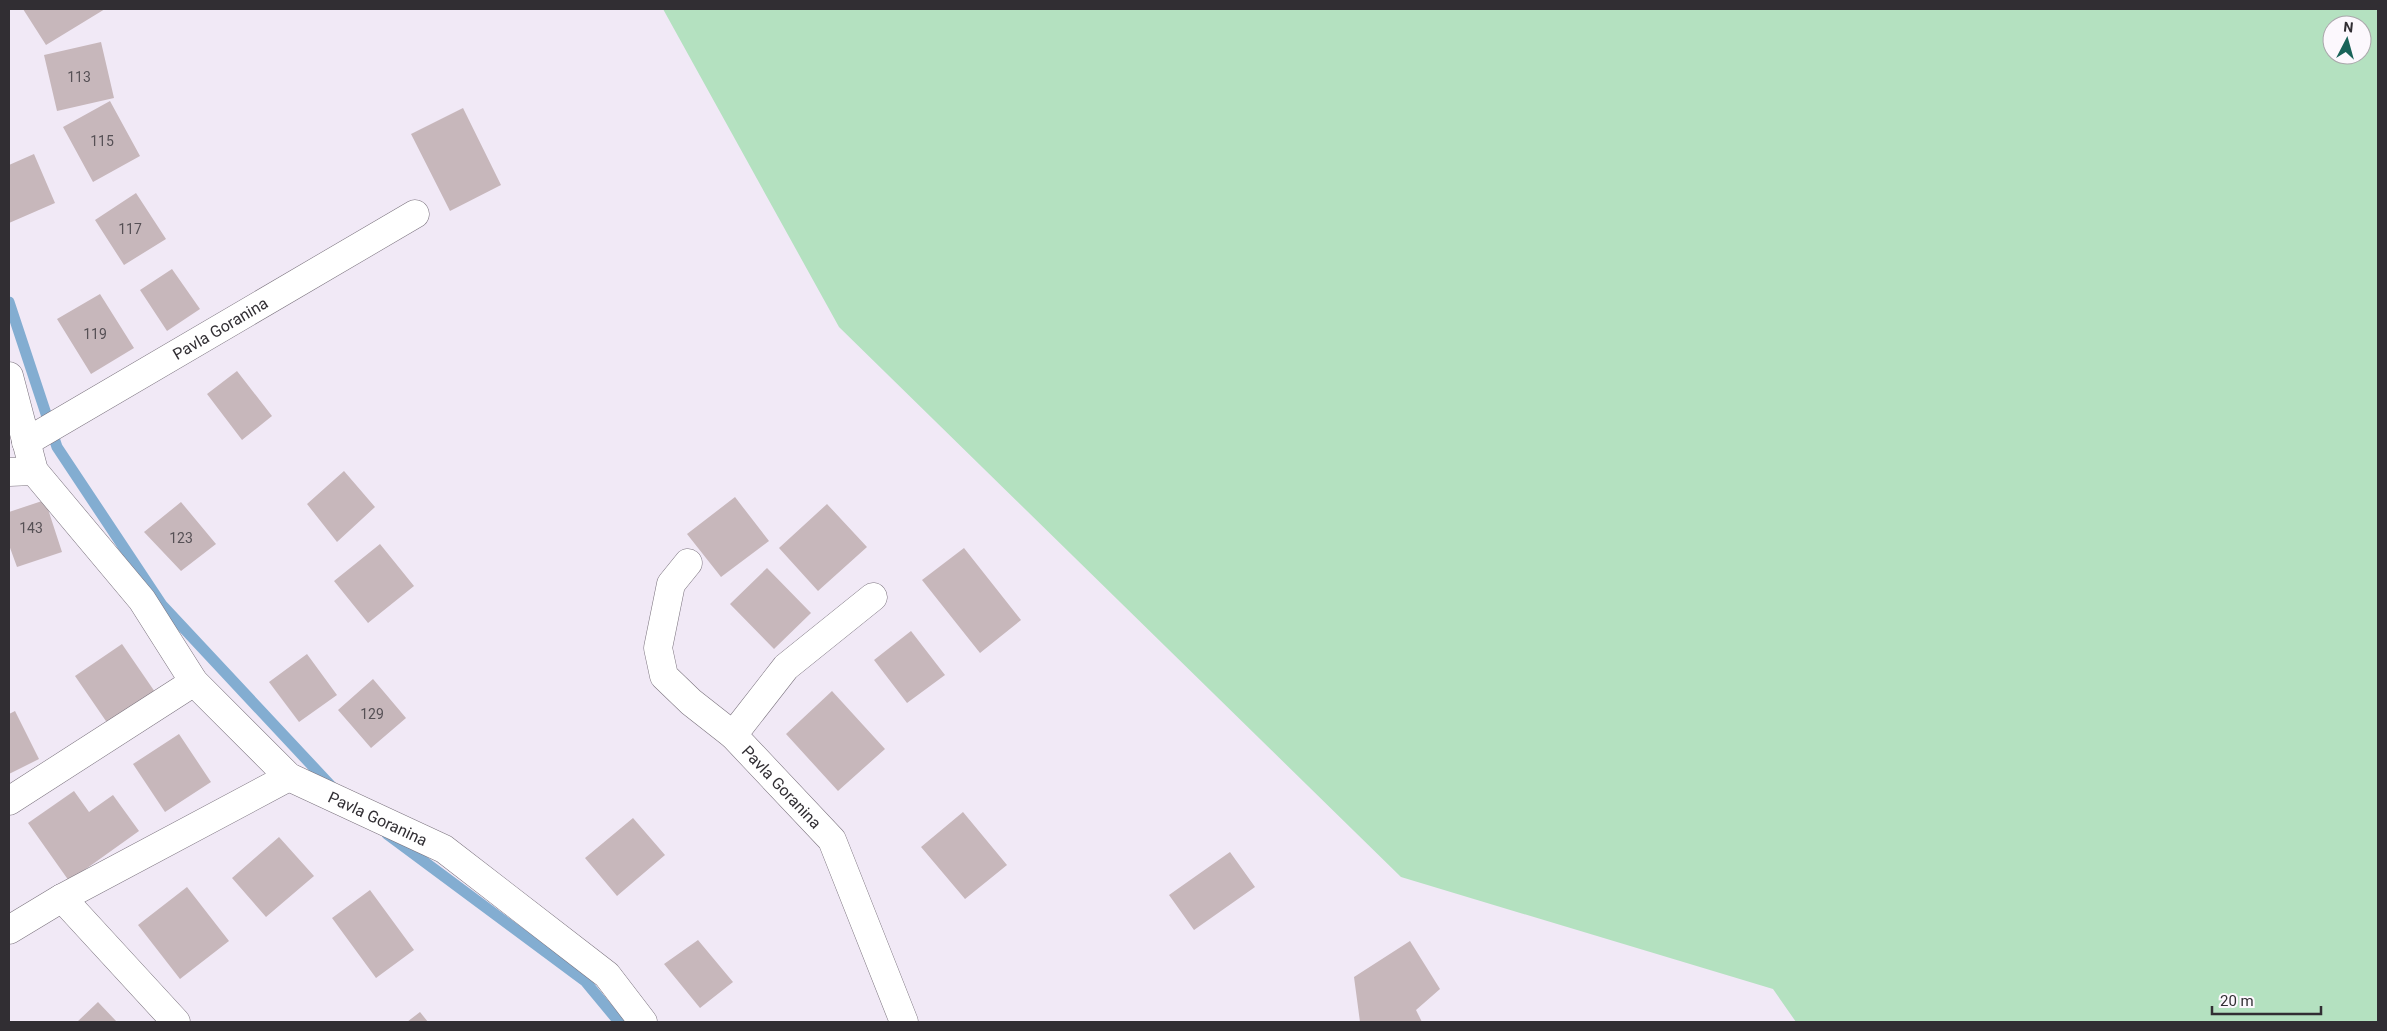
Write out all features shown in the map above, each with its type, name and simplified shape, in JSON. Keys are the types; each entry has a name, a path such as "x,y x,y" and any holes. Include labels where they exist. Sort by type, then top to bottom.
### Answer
{"street":[{"name":"Pavla Goranina","path":"26,442 415,214"},
{"name":"Pavla Goranina","path":"9,376 26,442 21,472 142,600 194,682 289,777 444,849 607,975 643,1022"},
{"path":"688,563 671,584 669,593 658,648 664,676 691,702 733,735"},
{"name":"Pavla Goranina","path":"873,597 786,666 733,735 832,840 904,1022"},
{"path":"9,801 194,682"},
{"path":"9,930 62,898 289,777"},
{"path":"62,898 176,1022"}],"green space":[{"path":"663,9 2378,9 2378,1022 1796,1022 1773,989 1401,877 839,327"}],"building":[{"path":"23,9 105,9 46,45"},
{"path":"101,42 114,98 57,111 44,55"},
{"path":"110,101 140,156 93,182 63,127"},
{"path":"463,108 501,185 450,211 411,134"},
{"path":"34,154 55,203 9,223 9,165"},
{"path":"136,193 166,239 124,265 95,220"},
{"path":"172,269 200,309 167,331 140,290"},
{"path":"100,294 134,348 91,374 57,319"},
{"path":"237,371 272,416 242,440 207,394"},
{"path":"344,471 375,507 337,542 307,504"},
{"path":"735,497 769,541 721,577 687,534"},
{"path":"45,500 62,552 17,567 9,545 9,512"},
{"path":"181,502 216,544 181,571 144,532"},
{"path":"827,504 867,547 818,591 779,548"},
{"path":"380,544 414,586 368,623 334,581"},
{"path":"964,548 1021,620 980,653 922,580"},
{"path":"767,568 811,613 774,649 730,604"},
{"path":"911,631 945,675 907,703 874,660"},
{"path":"122,644 155,692 108,724 75,676"},
{"path":"307,654 337,695 299,722 269,682"},
{"path":"373,679 406,718 371,748 338,710"},
{"path":"832,691 885,749 838,791 786,734"},
{"path":"15,711 39,759 9,774 9,714"},
{"path":"179,734 211,782 165,812 133,764"},
{"path":"74,791 89,812 113,795 139,831 69,881 28,823"},
{"path":"963,812 1007,865 965,899 921,847"},
{"path":"633,818 665,855 617,896 585,858"},
{"path":"279,837 314,876 266,917 232,878"},
{"path":"1230,852 1255,887 1194,930 1169,895"},
{"path":"187,887 229,941 180,979 138,925"},
{"path":"370,890 414,950 376,978 332,918"},
{"path":"698,940 733,982 700,1008 664,964"},
{"path":"1410,941 1440,989 1416,1010 1422,1022 1360,1022 1354,977"},
{"path":"98,1002 117,1022 77,1022"},
{"path":"420,1012 428,1022 407,1022"}],"waterway":[{"path":"9,302 57,447 162,605 333,788"},
{"path":"387,834 585,981 619,1022"}]}
